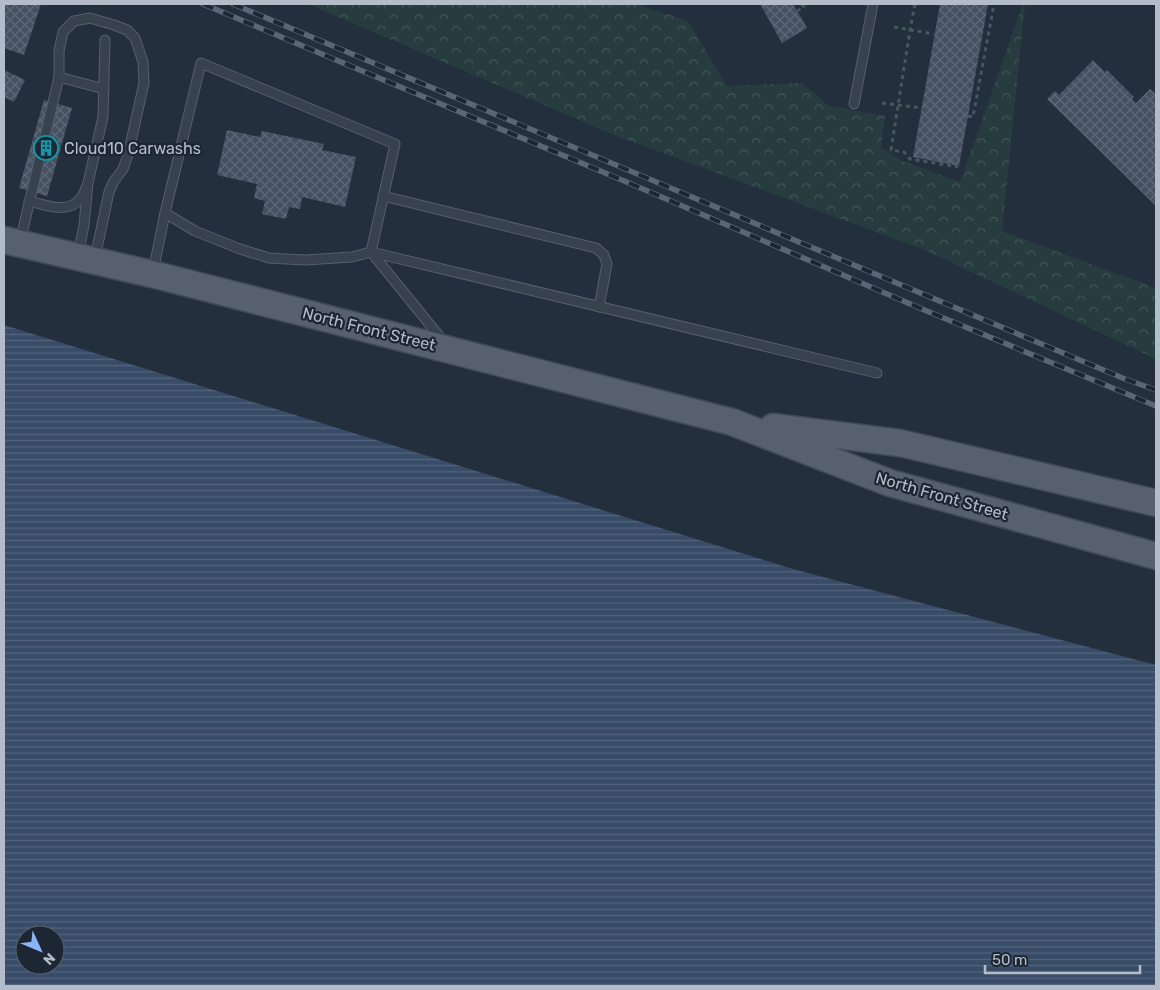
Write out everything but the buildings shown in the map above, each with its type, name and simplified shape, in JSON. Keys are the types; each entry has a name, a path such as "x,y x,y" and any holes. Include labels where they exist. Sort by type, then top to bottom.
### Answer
{"main road":[{"name":"North Front Street","path":"12,242 152,274 732,422 890,483 1156,556"},
{"name":"North Front Street","path":"732,422 900,443 1156,503"}],"lane":[{"path":"854,104 873,4"},
{"path":"12,242 29,201 59,78 59,51 63,32 74,21 90,18 114,24 127,30 135,38 142,62 144,83 128,155 123,169 108,192 86,259"},
{"path":"86,259 84,226 88,183 103,118 106,40"},
{"path":"152,274 201,63 395,144 371,252"},
{"path":"59,78 104,89"},
{"path":"29,201 62,208 74,205 82,197 88,183"},
{"path":"384,196 596,248 604,255 607,264 599,306"},
{"path":"165,213 195,231 269,258 305,260 352,257 371,252 877,373"},
{"path":"371,252 450,350"}],"path":[{"path":"797,11 804,7 802,4"},
{"path":"915,4 891,150 904,152 910,159 958,167"},
{"path":"968,116 973,117 994,4"},
{"path":"894,27 934,34"},
{"path":"882,103 921,108"}],"green space":[{"path":"308,4 636,4 688,21 727,86 802,83 829,106 885,116 881,148 900,160 960,182 1023,4 1025,4 1002,231 1156,288 1156,359 927,251 614,135"}],"water":[{"path":"4,325 793,569 1156,665 1156,986 4,986"}],"railway":[{"path":"203,4 629,183 922,309 1156,406"},
{"path":"233,4 1125,379 1156,390"}],"place":[{"name":"Cloud10 Carwashs","path":"46,148"}]}
